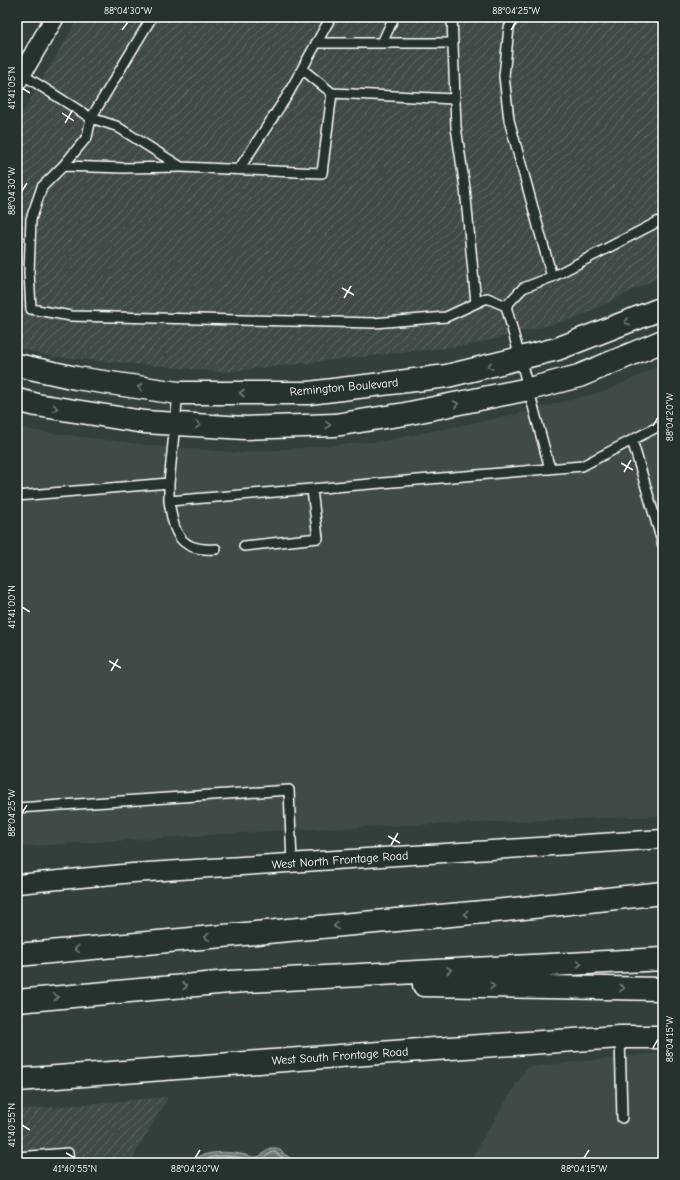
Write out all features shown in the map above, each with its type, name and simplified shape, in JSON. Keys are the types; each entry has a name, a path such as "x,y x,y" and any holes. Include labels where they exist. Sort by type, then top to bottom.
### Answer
{"main road":[{"name":"Remington Boulevard","path":"17,365 76,378 178,393 309,393 447,376 557,349 663,308"},
{"path":"17,400 37,405 144,422 245,428 335,425 405,414 529,389 580,376 663,341"},
{"path":"17,955 505,910 663,893"},
{"path":"505,910 663,906"},
{"path":"17,1001 229,982 663,959"},
{"path":"229,982 663,989"},
{"name":"West South Frontage Road","path":"17,1080 357,1054 620,1037 663,1036"}],"street":[{"path":"18,76 55,17"},
{"name":"West North Frontage Road","path":"17,884 133,873 663,839"}],"lane":[{"path":"152,17 91,118 87,138 63,166 42,187 30,219 29,272 31,309 71,316 374,323 446,318 487,298 506,306"},
{"path":"239,169 287,96 331,17"},
{"path":"382,42 394,17"},
{"path":"452,17 456,126 465,188 476,303"},
{"path":"514,17 509,28 504,76 509,120 552,277"},
{"path":"316,42 453,43"},
{"path":"302,69 332,93 454,99"},
{"path":"18,76 91,118 116,126 181,167"},
{"path":"63,166 123,168 181,167 322,173 332,93"},
{"path":"506,306 523,288 552,277 663,219"},
{"path":"506,306 550,469"},
{"path":"178,393 169,483 169,501 174,527 179,537 196,549 216,549"},
{"path":"169,501 582,466 663,424"},
{"path":"632,440 663,545"},
{"path":"17,496 169,483"},
{"path":"244,546 318,538 312,490"},
{"path":"17,808 289,790 292,863"},
{"path":"620,1037 622,1118"},
{"path":"17,1156 68,1153 69,1163"}],"shaded area":[{"path":"79,17 663,17 663,275 577,318 471,345 224,372 47,356 17,347 17,122"},
{"path":"663,364 663,816 305,829 17,847 17,426 34,431 156,446 240,453 383,441 513,415 608,390"},
{"path":"663,1053 663,1163 468,1163 527,1067"},
{"path":"168,1097 130,1163 17,1163 17,1110"}],"water":[{"path":"270,1148 278,1148 298,1163 189,1163 200,1156 221,1152 257,1157 262,1155"}]}
